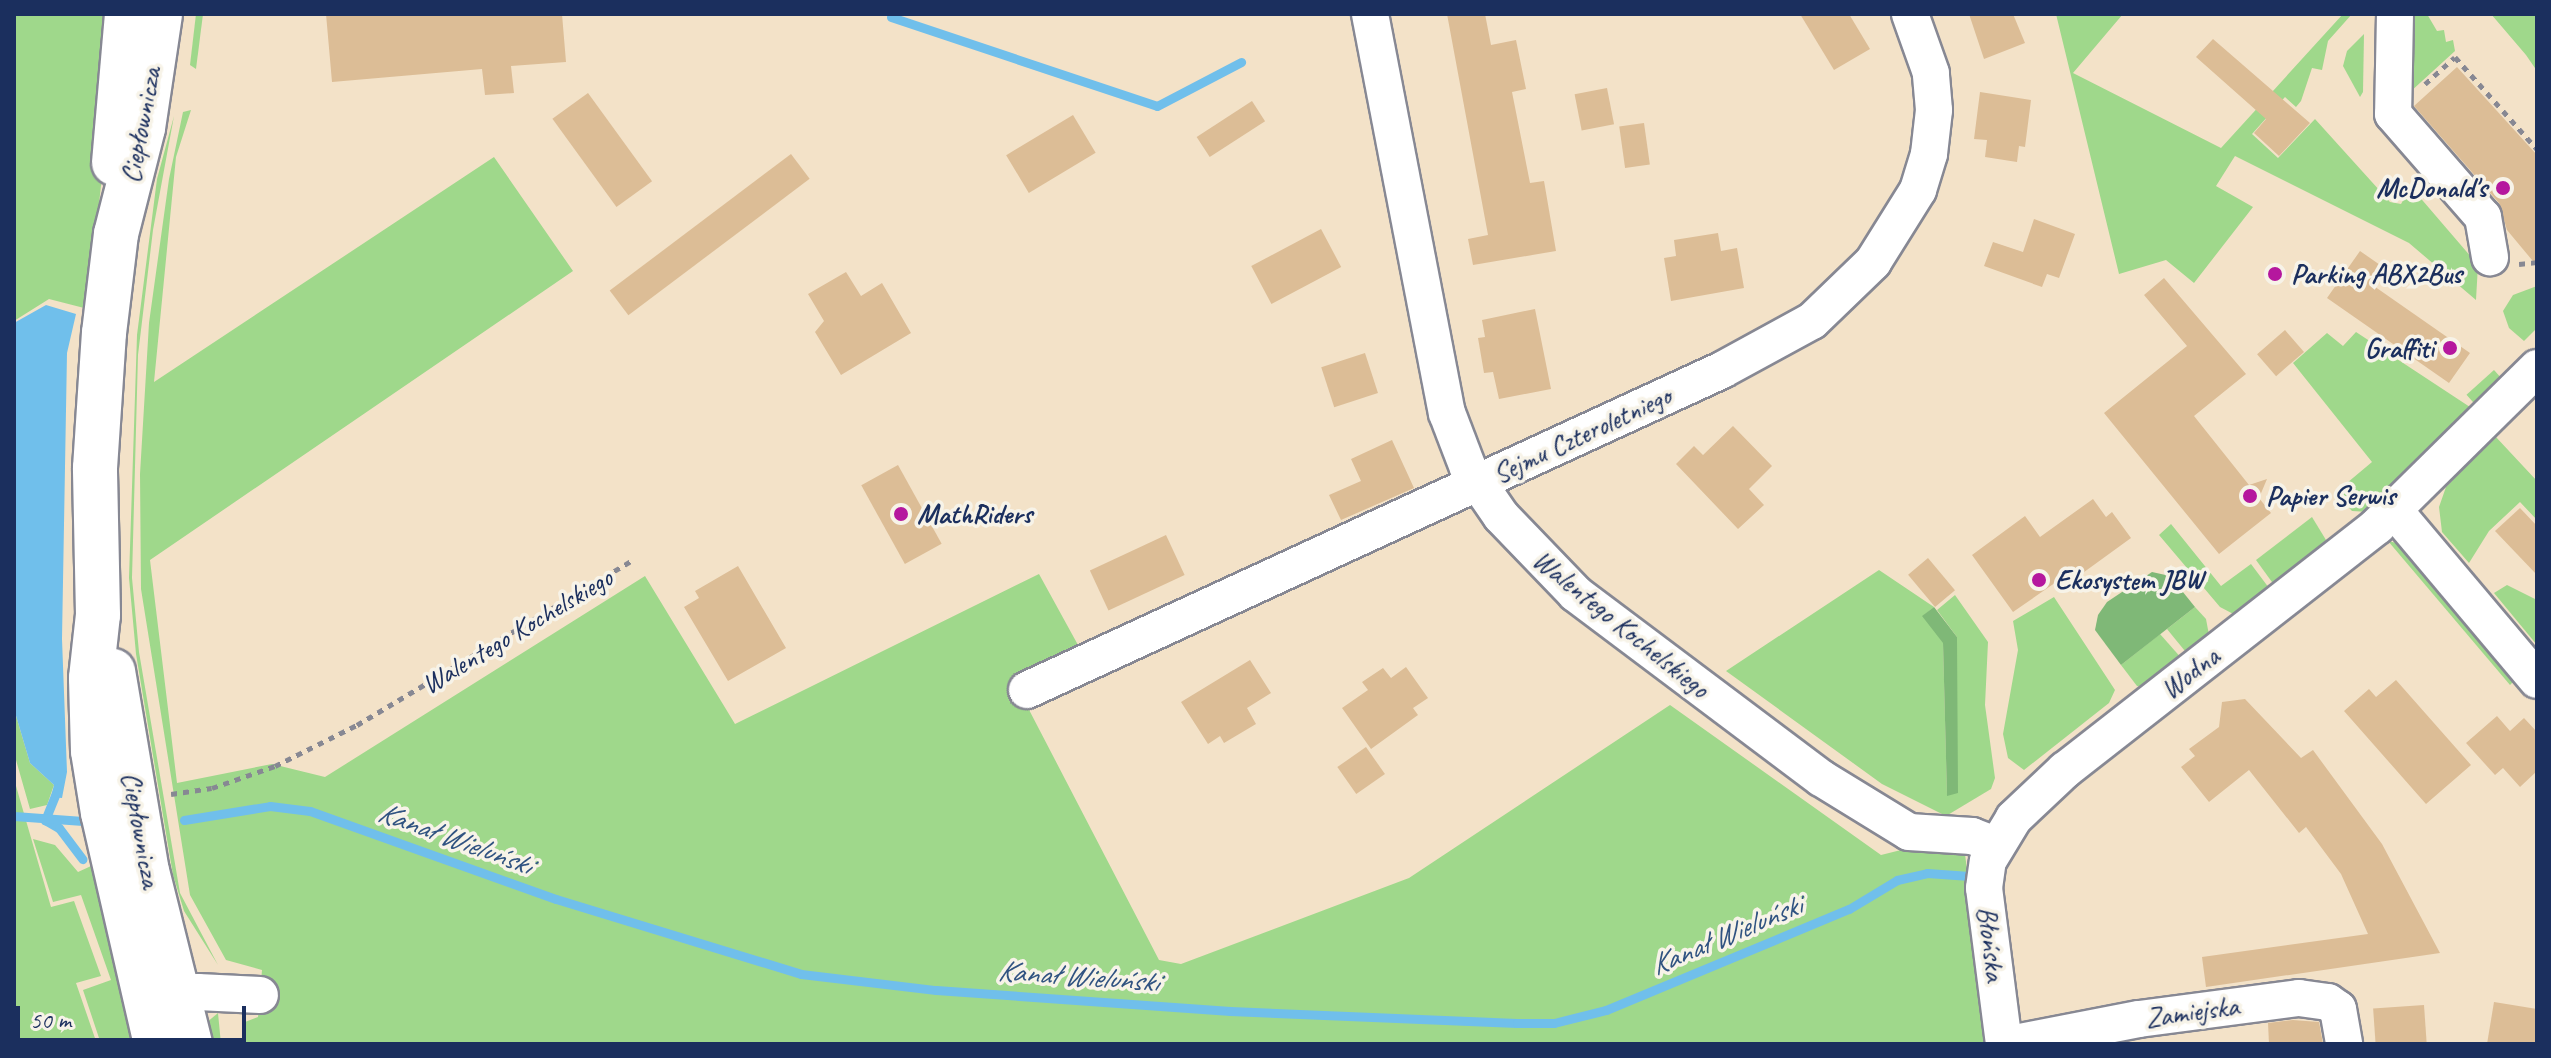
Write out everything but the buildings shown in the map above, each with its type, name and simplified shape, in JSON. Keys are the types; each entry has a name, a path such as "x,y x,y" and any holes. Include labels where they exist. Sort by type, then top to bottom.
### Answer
{"main road":[{"name":"Ciepłownicza","path":"127,14 115,128 116,234 97,433 98,615 115,677 147,871 160,1015 190,1044"},
{"name":"Ciepłownicza","path":"116,234 143,128 160,14"}],"street":[{"name":"Walentego Kochelskiego","path":"1370,14 1447,413 1478,483 1523,542 1576,594 1821,778 1909,832 1972,836 1995,845"},
{"name":"Sejmu Czteroletniego","path":"1027,690 1771,347 1845,294 1899,225 1929,154 1931,73 1910,14"},
{"path":"2375,14 2371,77 2393,114 2483,217 2490,257"},
{"path":"2393,114 2395,14"},
{"name":"Wodna","path":"1995,845 2027,804 2065,770 2394,510 2537,368"},
{"path":"2394,510 2537,680"},
{"name":"Błońska","path":"1995,845 1984,888 2007,1044"},
{"path":"160,1015 217,991 260,995"},
{"name":"Zamiejska","path":"2007,1044 2139,1019 2299,998 2316,998 2338,1009 2344,1044"}],"path":[{"path":"2393,114 2455,57 2537,149"},
{"name":"Walentego Kochelskiego","path":"166,795 212,788 275,766 400,702 634,559"}],"green space":[{"path":"14,14 119,14 88,309 49,299 14,321"},
{"path":"196,14 203,14 196,69 190,65"},
{"path":"2056,14 2123,14 2073,73 2221,148 2343,14 2352,14 2328,41 2322,70 2312,68 2296,107 2285,97 2252,134 2278,158 2315,119 2390,202 2401,204 2411,187 2478,265 2476,300 2409,243 2235,156 2216,186 2253,207 2194,283 2166,260 2119,274"},
{"path":"2402,14 2427,14 2437,31 2444,30 2446,42 2453,40 2455,51 2398,103"},
{"path":"2491,14 2537,14 2537,71 2526,55"},
{"path":"2364,34 2363,92 2360,97 2343,66 2347,51"},
{"path":"191,110 176,157 154,382 494,157 573,271 150,560 177,783 272,764 325,777 645,576 735,724 1039,574 1078,645 1012,677 1159,960 1181,964 1409,878 1670,705 1881,855 1909,848 1965,854 1989,1044 243,1044 245,1022 258,1017 262,970 226,960 190,895 141,589 140,474 149,323 169,179 183,112"},
{"path":"174,116 153,230 138,355 132,578 139,652 180,893 218,965 184,911 173,875 136,654 129,578 137,335 157,179"},
{"path":"2537,286 2537,328 2524,341 2509,328 2503,311 2513,295"},
{"path":"2356,332 2473,409 2369,512 2352,511 2335,493 2372,462 2293,363 2327,333 2343,346"},
{"path":"2494,370 2504,381 2477,406 2467,395"},
{"path":"2495,436 2537,481 2537,520 2520,502 2489,531 2469,563 2442,532 2439,507 2446,487"},
{"path":"2312,517 2326,540 2277,589 2256,560"},
{"path":"2171,524 2221,586 2251,564 2272,592 2239,617 2220,607 2159,535"},
{"path":"2388,541 2401,544 2514,681 2510,685"},
{"path":"1879,570 1934,607 1923,616 1943,642 1947,795 1957,637 1937,610 1955,595 1988,642 1985,705 1995,778 1991,789 1946,816 1882,784 1726,671"},
{"path":"2152,572 2170,576 2195,607 2121,665 2095,630 2098,615 2107,602"},
{"path":"2507,585 2537,600 2537,645 2494,593"},
{"path":"2054,597 2115,690 2109,703 2024,770 2008,758 2003,734 2018,650 2013,621"},
{"path":"1934,607 1957,637 1958,793 1947,796 1943,643 1922,616"},
{"path":"2195,607 2206,619 2210,640 2189,656 2167,629"},
{"path":"2160,634 2183,660 2146,688 2137,686 2121,665"},
{"path":"14,709 30,763 54,785 47,805 30,809 14,753"},
{"path":"14,779 51,907 74,901 101,976 76,983 97,1044 14,1044"},
{"path":"33,839 55,845 78,872 102,861 147,1044 101,1044 83,990 111,980 81,895 53,902"},
{"path":"218,1013 221,1044 201,1044 206,1023"}],"water":[{"path":"46,305 76,314 67,353 62,639 67,772 62,798 51,797 54,785 30,763 14,709 14,323"}],"waterway":[{"path":"891,17 1157,106 1241,62"},
{"path":"58,788 45,820 59,828 82,859"},
{"name":"Kanał Wieluński","path":"184,820 270,806 310,811 556,899 801,974 936,990 1230,1011 1517,1023 1554,1023 1606,1010 1849,909 1897,880 1927,873 1966,876"},
{"name":"Kanał Wieluński","path":"14,816 83,821"}],"place":[{"name":"McDonald's","path":"2503,188"},
{"name":"Parking ABX2Bus","path":"2275,274"},
{"name":"Graffiti","path":"2450,348"},
{"name":"Papier Serwis","path":"2250,496"},
{"name":"MathRiders","path":"901,514"},
{"name":"Ekosystem JBW","path":"2039,580"}]}
